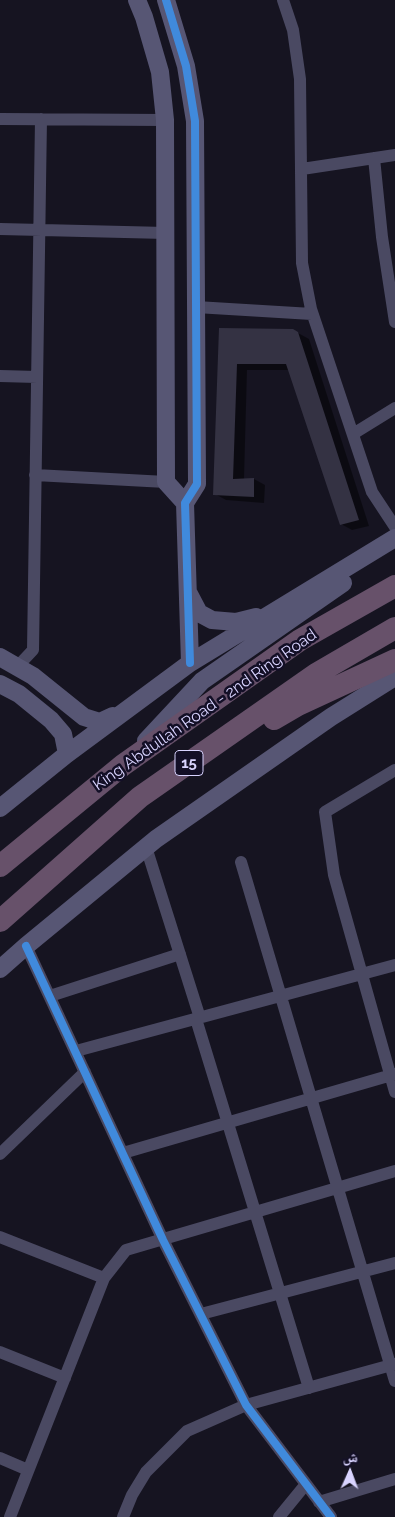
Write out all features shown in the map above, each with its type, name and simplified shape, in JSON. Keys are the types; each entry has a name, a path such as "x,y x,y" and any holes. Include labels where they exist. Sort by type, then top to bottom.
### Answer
{"highway":[{"name":"King Abdullah Road - 2nd Ring Road","path":"0,866 123,765 300,640 395,586"},
{"name":"King Abdullah Road - 2nd Ring Road","path":"0,921 140,798 316,674 395,628"},
{"path":"140,798 298,705 395,660"}],"street":[{"path":"137,0 160,72 166,120 166,482 185,503"},
{"path":"166,0 186,66 195,120 197,484 185,503 190,663"},
{"path":"283,0 294,30 300,79 302,263 312,314 372,492 395,527"},
{"path":"0,119 166,120"},
{"path":"41,119 33,650 0,682 51,720 63,734 67,754"},
{"path":"302,170 395,155"},
{"path":"374,158 382,237 395,322"},
{"path":"0,229 166,233"},
{"path":"196,307 312,314"},
{"path":"0,376 37,377"},
{"path":"353,434 395,408"},
{"path":"35,475 166,482"},
{"path":"0,808 67,754 190,663 395,539"},
{"path":"123,765 202,682 319,598 369,566 395,539"},
{"path":"188,591 199,613 212,620 236,622 269,615"},
{"path":"0,657 33,676 84,717 100,722 121,713"},
{"path":"0,969 146,847 332,717 395,677"},
{"path":"395,770 325,812 334,875 393,1074 395,1092"},
{"path":"146,847 180,954 227,1122 309,1388"},
{"path":"241,862 362,1272 393,1365 395,1381"},
{"path":"26,946 163,1240 246,1405 331,1517"},
{"path":"50,996 180,954"},
{"path":"76,1052 395,965"},
{"path":"0,1154 85,1072"},
{"path":"123,1153 393,1074"},
{"path":"10,1517 104,1278 126,1250 395,1171"},
{"path":"0,1237 104,1278"},
{"path":"201,1314 395,1263"},
{"path":"0,1352 64,1378"},
{"path":"123,1517 132,1495 146,1472 187,1431 246,1405 393,1365"},
{"path":"0,1458 28,1470"},
{"path":"319,1502 395,1479"},
{"path":"280,1517 306,1484"}],"building":[{"path":"219,328 293,329 298,332 359,520 340,525 286,364 237,364 233,479 254,478 254,497 213,495"}],"cycle path":[{"path":"166,0 186,66 195,121 197,484 185,503 190,663"},
{"path":"26,946 163,1240 246,1405 331,1517"}]}
